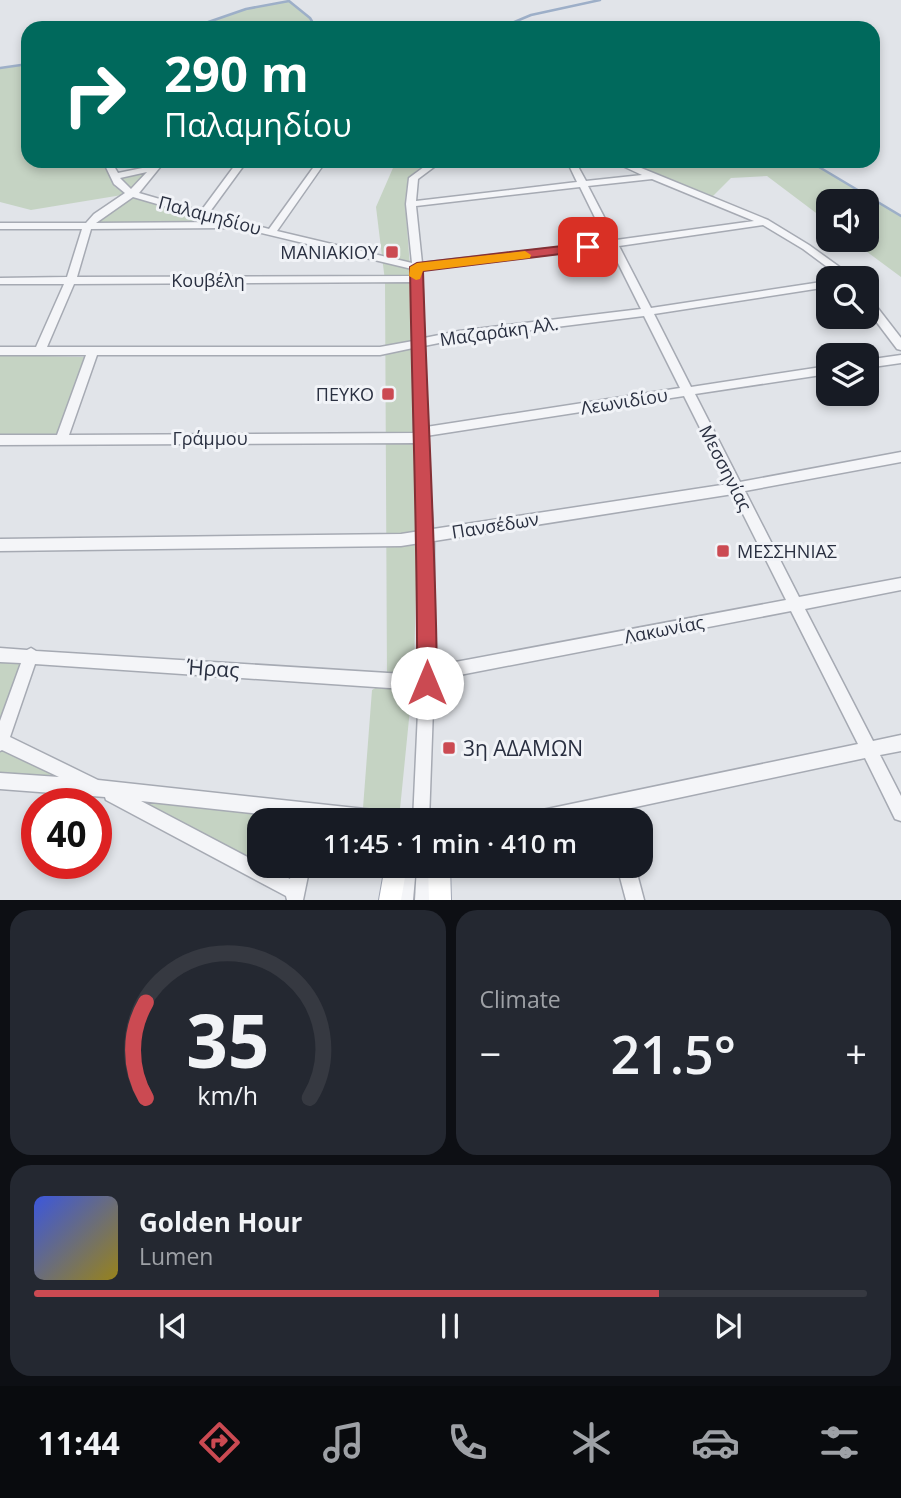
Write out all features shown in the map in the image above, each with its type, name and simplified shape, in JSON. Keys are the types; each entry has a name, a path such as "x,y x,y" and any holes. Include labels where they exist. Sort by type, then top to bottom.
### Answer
{"main road":[{"path":"390,900 394,878"},
{"path":"439,878 440,900"}],"street":[{"path":"111,168 130,193"},
{"path":"115,176 146,168"},
{"path":"40,351 71,280 88,227 142,186 156,168"},
{"path":"204,214 238,168"},
{"path":"272,232 316,168"},
{"path":"422,808 427,679 427,536 420,435 415,279 417,267 411,204 414,178 428,168"},
{"name":"Μεσσηνίας","path":"574,168 901,813"},
{"path":"635,168 765,222 832,266"},
{"path":"411,204 657,176"},
{"name":"Παλαμηδίου","path":"130,193 239,225 417,267 613,244 765,222"},
{"path":"0,226 239,225"},
{"path":"382,259 385,281"},
{"name":"Κουβέλη","path":"0,281 415,279"},
{"name":"Μαζαράκη Αλ.","path":"0,351 357,351 418,345 459,335 647,312 816,286"},
{"path":"879,317 901,346"},
{"path":"62,439 93,351"},
{"path":"879,362 901,359"},
{"name":"Λεωνιδίου","path":"420,435 816,372"},
{"name":"Γράμμου","path":"0,440 420,435"},
{"name":"Πανσέδων","path":"0,545 380,541 736,488 901,457"},
{"name":"Λακωνίας","path":"427,679 901,584"},
{"name":"Ήρας","path":"0,655 427,679"},
{"path":"31,656 0,742 101,788"},
{"path":"634,808 901,743"},
{"path":"0,781 101,788"},
{"path":"112,789 251,808"},
{"path":"112,794 295,896 299,878"},
{"path":"404,900 406,878"},
{"path":"424,900 425,878"},
{"path":"629,878 635,900"}],"green space":[{"path":"289,1 312,21 211,21 246,9"},
{"path":"21,65 21,168 108,168 115,187 129,193 119,176 154,169 131,194 217,225 87,227 128,194 31,210 0,202 0,68"},
{"path":"393,168 420,168 408,178 405,202 410,267 417,544 414,669 400,808 363,808 372,690 387,681 385,281 376,207"},
{"path":"635,168 821,168 856,189 816,189 816,213 767,176 731,178 712,197"},
{"path":"879,203 901,216 901,277 867,252 879,252"},
{"path":"0,355 88,357 62,439 0,440"},
{"path":"0,654 31,655 1,741 101,788 0,781"},
{"path":"112,791 291,808 247,808 247,865"},
{"path":"270,878 299,878 296,892"}],"waterway":[{"path":"517,21 531,15 600,0"},
{"path":"211,21 246,9 289,1 312,21"},
{"path":"0,68 21,65"},
{"path":"821,168 901,216"}],"slow traffic":[{"path":"416,276 417,267 525,255"}],"place":[{"name":"ΜΑΝΙΑΚΙΟΥ","path":"392,252"},
{"name":"ΠΕΥΚΟ","path":"388,394"},
{"name":"ΜΕΣΣΗΝΙΑΣ","path":"723,551"},
{"name":"3η ΑΔΑΜΩΝ","path":"449,748"}],"route":[{"path":"427,683 427,536 420,432 415,279 417,267 588,247"}]}
